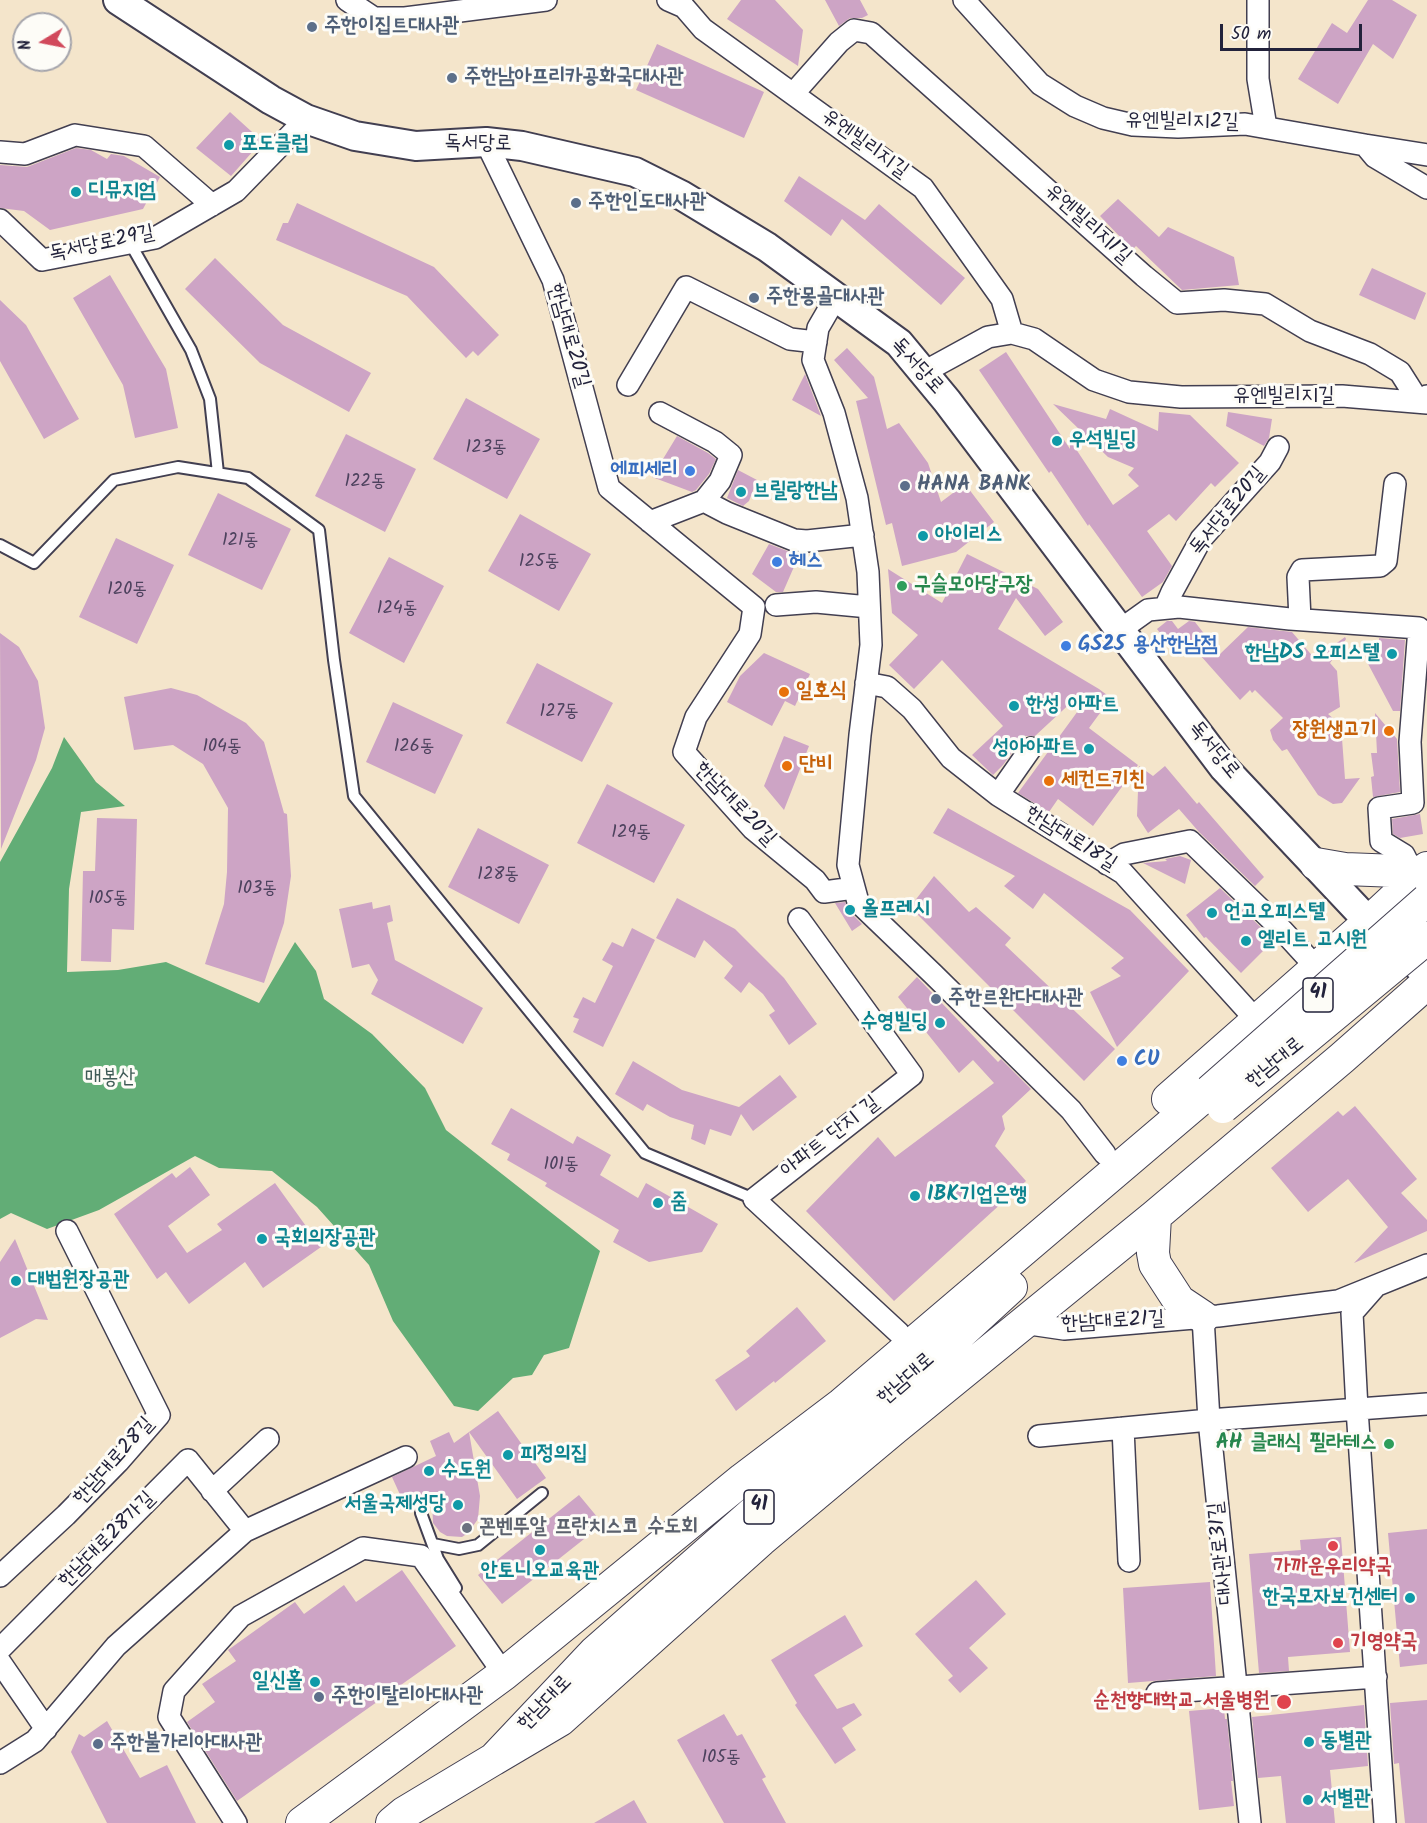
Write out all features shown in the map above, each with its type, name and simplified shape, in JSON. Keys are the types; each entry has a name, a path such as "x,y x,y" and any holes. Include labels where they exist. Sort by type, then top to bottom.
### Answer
{"main road":[{"name":"독서당로","path":"118,0 271,100 306,119 355,136 416,146 486,142 522,146 635,172 681,195 767,247 899,343 924,372 1224,768 1369,922 1427,974"},
{"path":"1316,864 1422,877"},
{"path":"743,1479 834,1389 1422,877"},
{"name":"한남대로","path":"392,1823 494,1759 595,1652 942,1350 1216,1099 1422,877"},
{"name":"한남대로","path":"302,1823 496,1662 842,1404 1216,1099 1427,938"},
{"path":"494,1759 560,1720 761,1540 1155,1216 1427,983"},
{"path":"1287,993 1342,1058"},
{"path":"1155,1216 1153,1253 1155,1264 1179,1301 1203,1317"}],"street":[{"path":"347,0 374,18 405,18 546,0"},
{"name":"유엔빌리지2길","path":"964,0 1040,84 1075,106 1103,118 1133,125 1178,127 1245,124 1365,145"},
{"name":"유엔빌리지2길","path":"1258,0 1258,79 1266,127"},
{"name":"유엔빌리지길","path":"680,2 703,29 923,188 1002,299 1012,333 1034,339 1094,380 1129,392 1181,396 1342,396 1424,401"},
{"name":"유엔빌리지1길","path":"793,94 839,42 854,30 871,33 1177,303 1224,300 1265,304 1310,331 1370,354 1400,372 1424,401"},
{"name":"독서당로29길","path":"0,220 42,260 155,237 236,191 306,119"},
{"path":"0,152 25,154 75,135 144,146 212,205"},
{"name":"한남대로20길","path":"486,142 553,280 609,488 754,607 750,634 696,717 684,752 753,829 815,880 824,892 854,888"},
{"path":"1365,145 1427,154"},
{"path":"1365,145 1375,157 1427,188"},
{"path":"628,385 686,287 790,339 816,342"},
{"path":"836,297 818,328 813,360 834,413 857,498 868,572 871,645 848,865 858,902 1071,1110 1105,1154"},
{"path":"924,372 988,337 1012,333"},
{"path":"650,522 704,501 720,481 732,455 714,442 660,413"},
{"name":"독서당로20길","path":"1166,609 1172,592 1201,539 1270,462 1278,447"},
{"path":"1300,619 1298,577 1302,570 1380,566 1386,561 1395,484"},
{"path":"704,501 727,513 794,540 807,542 863,535"},
{"path":"776,605 816,602 869,607"},
{"path":"1120,630 1148,610 1179,607 1419,628 1410,742 1413,803 1379,808 1381,841 1404,855 1422,877"},
{"name":"한남대로18길","path":"866,683 887,687 912,709 951,758 998,795 1123,873 1257,1021"},
{"path":"998,795 1031,748"},
{"path":"1107,864 1124,854 1190,841 1283,931 1316,967"},
{"name":"아파트 단지 길","path":"754,1199 912,1075 799,919"},
{"path":"754,1199 899,1334"},
{"name":"한남대로28길","path":"0,1576 66,1515 159,1415 67,1231"},
{"name":"한남대로21길","path":"1023,1323 1064,1329 1203,1317 1338,1301 1427,1265"},
{"name":"한남대로21길","path":"1357,1409 1352,1313 1374,1288"},
{"path":"1203,1317 1209,1420"},
{"path":"1039,1436 1209,1420 1427,1404"},
{"path":"1357,1409 1385,1823"},
{"name":"대사관로31길","path":"1209,1420 1250,1823"},
{"path":"1123,1428 1129,1562"},
{"path":"212,1491 268,1439"},
{"path":"0,1763 35,1741 116,1646 245,1531 406,1457"},
{"name":"한남대로28가길","path":"0,1649 188,1460 245,1531"},
{"path":"236,1823 169,1717 174,1692 241,1616 363,1548 421,1556 496,1662"},
{"path":"0,1662 46,1729"},
{"path":"1157,1693 1376,1677"}],"lane":[{"path":"130,243 191,350 210,399 218,473"},
{"path":"0,545 34,563 114,480 178,467 248,478 319,530 334,660 354,796 645,1153 754,1199"},
{"path":"433,1544 459,1549 478,1545 542,1493"},
{"path":"421,1513 443,1569 485,1630 496,1662"}],"green space":[{"name":"매봉산","path":"64,737 96,782 125,806 81,812 69,889 67,972 118,970 166,962 259,1003 295,942 316,971 324,999 372,1034 425,1088 446,1130 600,1251 569,1348 544,1355 532,1375 513,1378 478,1411 454,1406 393,1321 369,1265 317,1207 272,1171 219,1168 195,1156 99,1210 47,1229 11,1213 0,1219 0,862 52,768"}],"building":[{"path":"741,0 775,0 803,30 798,66 727,19"},
{"path":"825,0 860,0 868,15 862,18 850,18 839,26"},
{"path":"1368,0 1392,0 1417,15 1393,59 1373,44 1338,104 1298,79 1332,23 1347,33"},
{"path":"657,44 764,92 744,138 636,90"},
{"name":"포도클럽","path":"230,112 262,141 231,176 196,148"},
{"name":"디뮤지엄","path":"76,148 91,150 107,159 111,154 124,156 160,177 143,209 50,230 24,211 0,208 0,165 27,167"},
{"path":"799,176 865,220 879,204 965,278 941,305 842,219 831,236 784,201"},
{"path":"1118,199 1159,237 1168,227 1234,257 1239,285 1182,290 1136,246 1133,249 1123,240 1100,216"},
{"path":"297,203 434,267 499,335 478,356 473,351 466,358 407,296 276,240 283,223 288,223"},
{"path":"215,258 283,325 371,373 349,412 260,363 185,289"},
{"path":"1372,268 1426,293 1415,320 1359,295"},
{"path":"110,275 166,369 178,428 135,438 123,385 73,298"},
{"path":"0,300 26,325 79,419 44,439 0,361"},
{"path":"847,348 874,377 887,429 899,423 928,463 941,502 965,484 994,522 956,552 902,566 892,523 886,525 856,401 868,398 834,360"},
{"path":"1006,352 1070,449 1070,440 1113,505 1139,486 1128,475 1134,468 1108,457 1053,404 1106,419 1110,409 1158,431 1159,412 1190,415 1239,463 1215,487 1211,483 1176,521 1169,514 1147,531 1172,566 1163,582 1142,597 1089,524 1088,526 1051,471 1049,473 979,370"},
{"path":"805,374 821,416 792,400"},
{"path":"466,398 540,439 507,499 433,459"},
{"path":"1228,412 1272,419 1269,438 1264,446 1226,426"},
{"path":"346,434 416,469 385,532 315,496"},
{"path":"677,436 716,459 709,474 692,492 652,477"},
{"name":"브릴랑한남","path":"738,470 757,480 749,501 743,506 727,498"},
{"path":"218,493 291,529 262,590 188,555"},
{"path":"520,514 591,554 559,611 488,571"},
{"path":"116,538 174,565 137,644 79,617"},
{"name":"헤스","path":"769,544 790,552 800,553 783,592 776,592 752,574"},
{"path":"967,554 1038,589 1063,622 1045,636 1016,598 998,629 1111,698 1089,728 1138,765 1093,826 1058,799 1049,812 1018,793 1083,704 1076,698 1035,736 1026,736 1021,740 993,775 972,755 1003,726 942,660 914,689 889,665 918,635 892,613 888,569 942,603"},
{"path":"389,557 444,586 404,663 349,633"},
{"path":"1167,621 1172,621 1178,629 1189,621 1195,622 1220,654 1248,627 1292,632 1315,659 1345,637 1346,639 1330,663 1337,671 1340,707 1328,714 1341,725 1345,779 1360,778 1342,803 1333,804 1318,795 1287,749 1282,751 1273,740 1270,730 1283,718 1255,690 1252,693 1250,690 1240,700 1192,646 1178,657 1157,629"},
{"path":"0,633 19,647 38,681 45,728 36,760 1,849"},
{"path":"1379,638 1405,640 1400,711 1393,711 1366,660 1379,648"},
{"path":"764,653 810,674 795,706 785,701 772,726 727,702 740,676"},
{"path":"537,663 613,703 582,762 506,723"},
{"path":"171,688 197,695 246,723 264,742 284,813 287,814 291,876 284,923 264,983 205,964 224,904 228,808 203,764 173,745 134,750 124,697"},
{"path":"393,702 463,735 435,794 366,762"},
{"path":"1375,713 1397,739 1400,792 1373,797 1371,777 1374,776 1371,753 1377,753"},
{"name":"단비","path":"784,736 809,746 784,810 764,786"},
{"path":"1139,766 1153,776 1165,766 1264,877 1255,886 1199,832 1179,809 1148,833 1137,816"},
{"path":"607,784 685,825 654,883 577,843"},
{"path":"948,808 1130,910 1189,971 1117,1047 1090,992 1121,976 1111,968 1124,958 1044,893 1033,909 1004,886 1015,876 933,833"},
{"path":"1420,814 1423,834 1400,838 1393,834 1392,819"},
{"path":"97,818 137,819 134,930 112,929 111,962 81,961 83,871 95,871"},
{"path":"478,828 549,865 519,924 448,887"},
{"path":"1180,856 1191,860 1185,884 1143,863 1167,861 1165,859"},
{"path":"934,876 969,912 976,907 1011,938 1005,945 1115,1049 1084,1081 910,907"},
{"path":"1220,888 1274,940 1241,973 1206,937 1204,938 1186,915"},
{"path":"677,898 735,929 784,978 817,1024 789,1045 769,1015 775,1011 763,994 749,982 741,993 724,978 733,966 704,940 695,958 656,938"},
{"path":"372,902 373,909 390,905 393,921 387,923 395,960 483,1008 463,1044 371,994 378,980 369,964 352,968 339,909"},
{"path":"845,902 849,911 862,924 852,931 835,903"},
{"path":"632,928 655,940 603,1047 573,1032 579,1019 573,1017 583,997 595,1003 613,966 602,960 612,942 623,947"},
{"name":"IBK기업은행","path":"917,977 998,1062 1001,1059 1031,1089 1002,1116 1005,1129 995,1146 1026,1181 894,1301 806,1211 878,1137 895,1157 994,1083 973,1060 959,1073 898,997"},
{"path":"633,1061 682,1090 739,1107 780,1075 797,1097 753,1131 741,1114 731,1136 710,1129 705,1145 691,1139 694,1125 670,1117 647,1104 643,1111 615,1094"},
{"path":"1355,1106 1417,1179 1401,1193 1427,1220 1427,1231 1354,1263 1388,1227 1348,1179 1308,1212 1271,1168 1338,1111 1343,1116"},
{"path":"511,1108 573,1144 577,1136 611,1155 600,1175 638,1198 646,1183 718,1224 702,1252 649,1262 613,1242 619,1230 545,1186 547,1183 507,1160 510,1154 491,1144"},
{"name":"국회의장공관","path":"190,1167 210,1195 168,1226 187,1253 222,1230 217,1224 275,1183 321,1247 263,1288 245,1262 189,1304 166,1272 157,1279 114,1214 172,1173 176,1178"},
{"name":"대법원장공관","path":"15,1239 48,1320 36,1319 0,1338 0,1262"},
{"path":"797,1307 826,1341 775,1383 774,1381 736,1411 715,1380 750,1356 746,1351"},
{"name":"피정의집","path":"498,1411 546,1478 517,1499 469,1432"},
{"path":"449,1432 454,1443 469,1432 480,1496 478,1519 468,1533 462,1537 447,1536 440,1532 433,1523 432,1499 407,1510 392,1477 436,1456 430,1441"},
{"name":"안토니오교육관","path":"579,1495 603,1524 502,1604 478,1575"},
{"name":"한국모자보건센터","path":"1427,1529 1427,1664 1400,1667 1388,1533"},
{"path":"1341,1537 1350,1652 1288,1657 1289,1671 1259,1673 1249,1554 1301,1550 1300,1540"},
{"path":"402,1570 456,1646 237,1801 187,1722 215,1702 202,1684 236,1661 228,1650 295,1602 304,1614 344,1585 356,1602"},
{"path":"976,1580 1006,1614 969,1648 988,1668 960,1693 948,1680 953,1676 915,1634"},
{"path":"1210,1582 1216,1676 1128,1683 1123,1588"},
{"path":"845,1615 863,1646 814,1675 837,1709 854,1703 862,1715 842,1728 856,1750 835,1764 795,1705 797,1703 771,1660"},
{"path":"1427,1700 1427,1823 1405,1823 1399,1763 1394,1764 1390,1703"},
{"name":"동별관","path":"1364,1705 1368,1766 1330,1770 1335,1823 1286,1823 1281,1776 1258,1778 1252,1717"},
{"path":"1224,1708 1225,1719 1227,1719 1234,1806 1199,1810 1189,1711"},
{"path":"724,1714 737,1736 742,1734 766,1777 762,1779 786,1823 724,1823 677,1740"},
{"path":"107,1721 140,1778 167,1765 196,1823 107,1823 71,1752 79,1734 84,1737"},
{"path":"634,1800 647,1823 594,1823"}],"place":[{"name":"주한이집트대사관","path":"312,27"},
{"name":"주한남아프리카공화국대사관","path":"452,78"},
{"name":"포도클럽","path":"229,145"},
{"name":"디뮤지엄","path":"76,192"},
{"name":"주한인도대사관","path":"576,203"},
{"name":"주한몽골대사관","path":"754,298"},
{"name":"우석빌딩","path":"1057,441"},
{"name":"에피세리","path":"690,471"},
{"name":"HANA BANK","path":"905,486"},
{"name":"브릴랑한남","path":"741,492"},
{"name":"아이리스","path":"923,536"},
{"name":"헤스","path":"777,562"},
{"name":"구슬모아당구장","path":"902,586"},
{"name":"GS25 용산한남점","path":"1066,646"},
{"name":"한남DS 오피스텔","path":"1392,654"},
{"name":"일호식","path":"784,692"},
{"name":"한성 아파트","path":"1014,706"},
{"name":"장원생고기","path":"1389,731"},
{"name":"성아아파트","path":"1089,749"},
{"name":"단비","path":"787,766"},
{"name":"세컨드키친","path":"1049,781"},
{"name":"올프레시","path":"850,910"},
{"name":"언고오피스텔","path":"1212,913"},
{"name":"엘리트 고시원","path":"1246,941"},
{"name":"주한르완다대사관","path":"936,999"},
{"name":"수영빌딩","path":"940,1023"},
{"name":"CU","path":"1122,1061"},
{"name":"IBK기업은행","path":"915,1196"},
{"name":"줌","path":"658,1203"},
{"name":"국회의장공관","path":"262,1239"},
{"name":"대법원장공관","path":"16,1281"},
{"name":"AH 클래식 필라테스","path":"1389,1444"},
{"name":"피정의집","path":"508,1455"},
{"name":"수도원","path":"429,1471"},
{"name":"서울국제성당","path":"458,1505"},
{"name":"꼰벤뚜알 프란치스코 수도회","path":"467,1528"},
{"name":"가까운우리약국","path":"1333,1546"},
{"name":"안토니오교육관","path":"540,1550"},
{"name":"한국모자보건센터","path":"1410,1598"},
{"name":"기영약국","path":"1338,1643"},
{"name":"일신홀","path":"315,1682"},
{"name":"주한이탈리아대사관","path":"319,1697"},
{"name":"순천향대학교 서울병원","path":"1284,1702"},
{"name":"동별관","path":"1309,1742"},
{"name":"주한불가리아대사관","path":"98,1744"},
{"name":"서별관","path":"1308,1800"}]}
